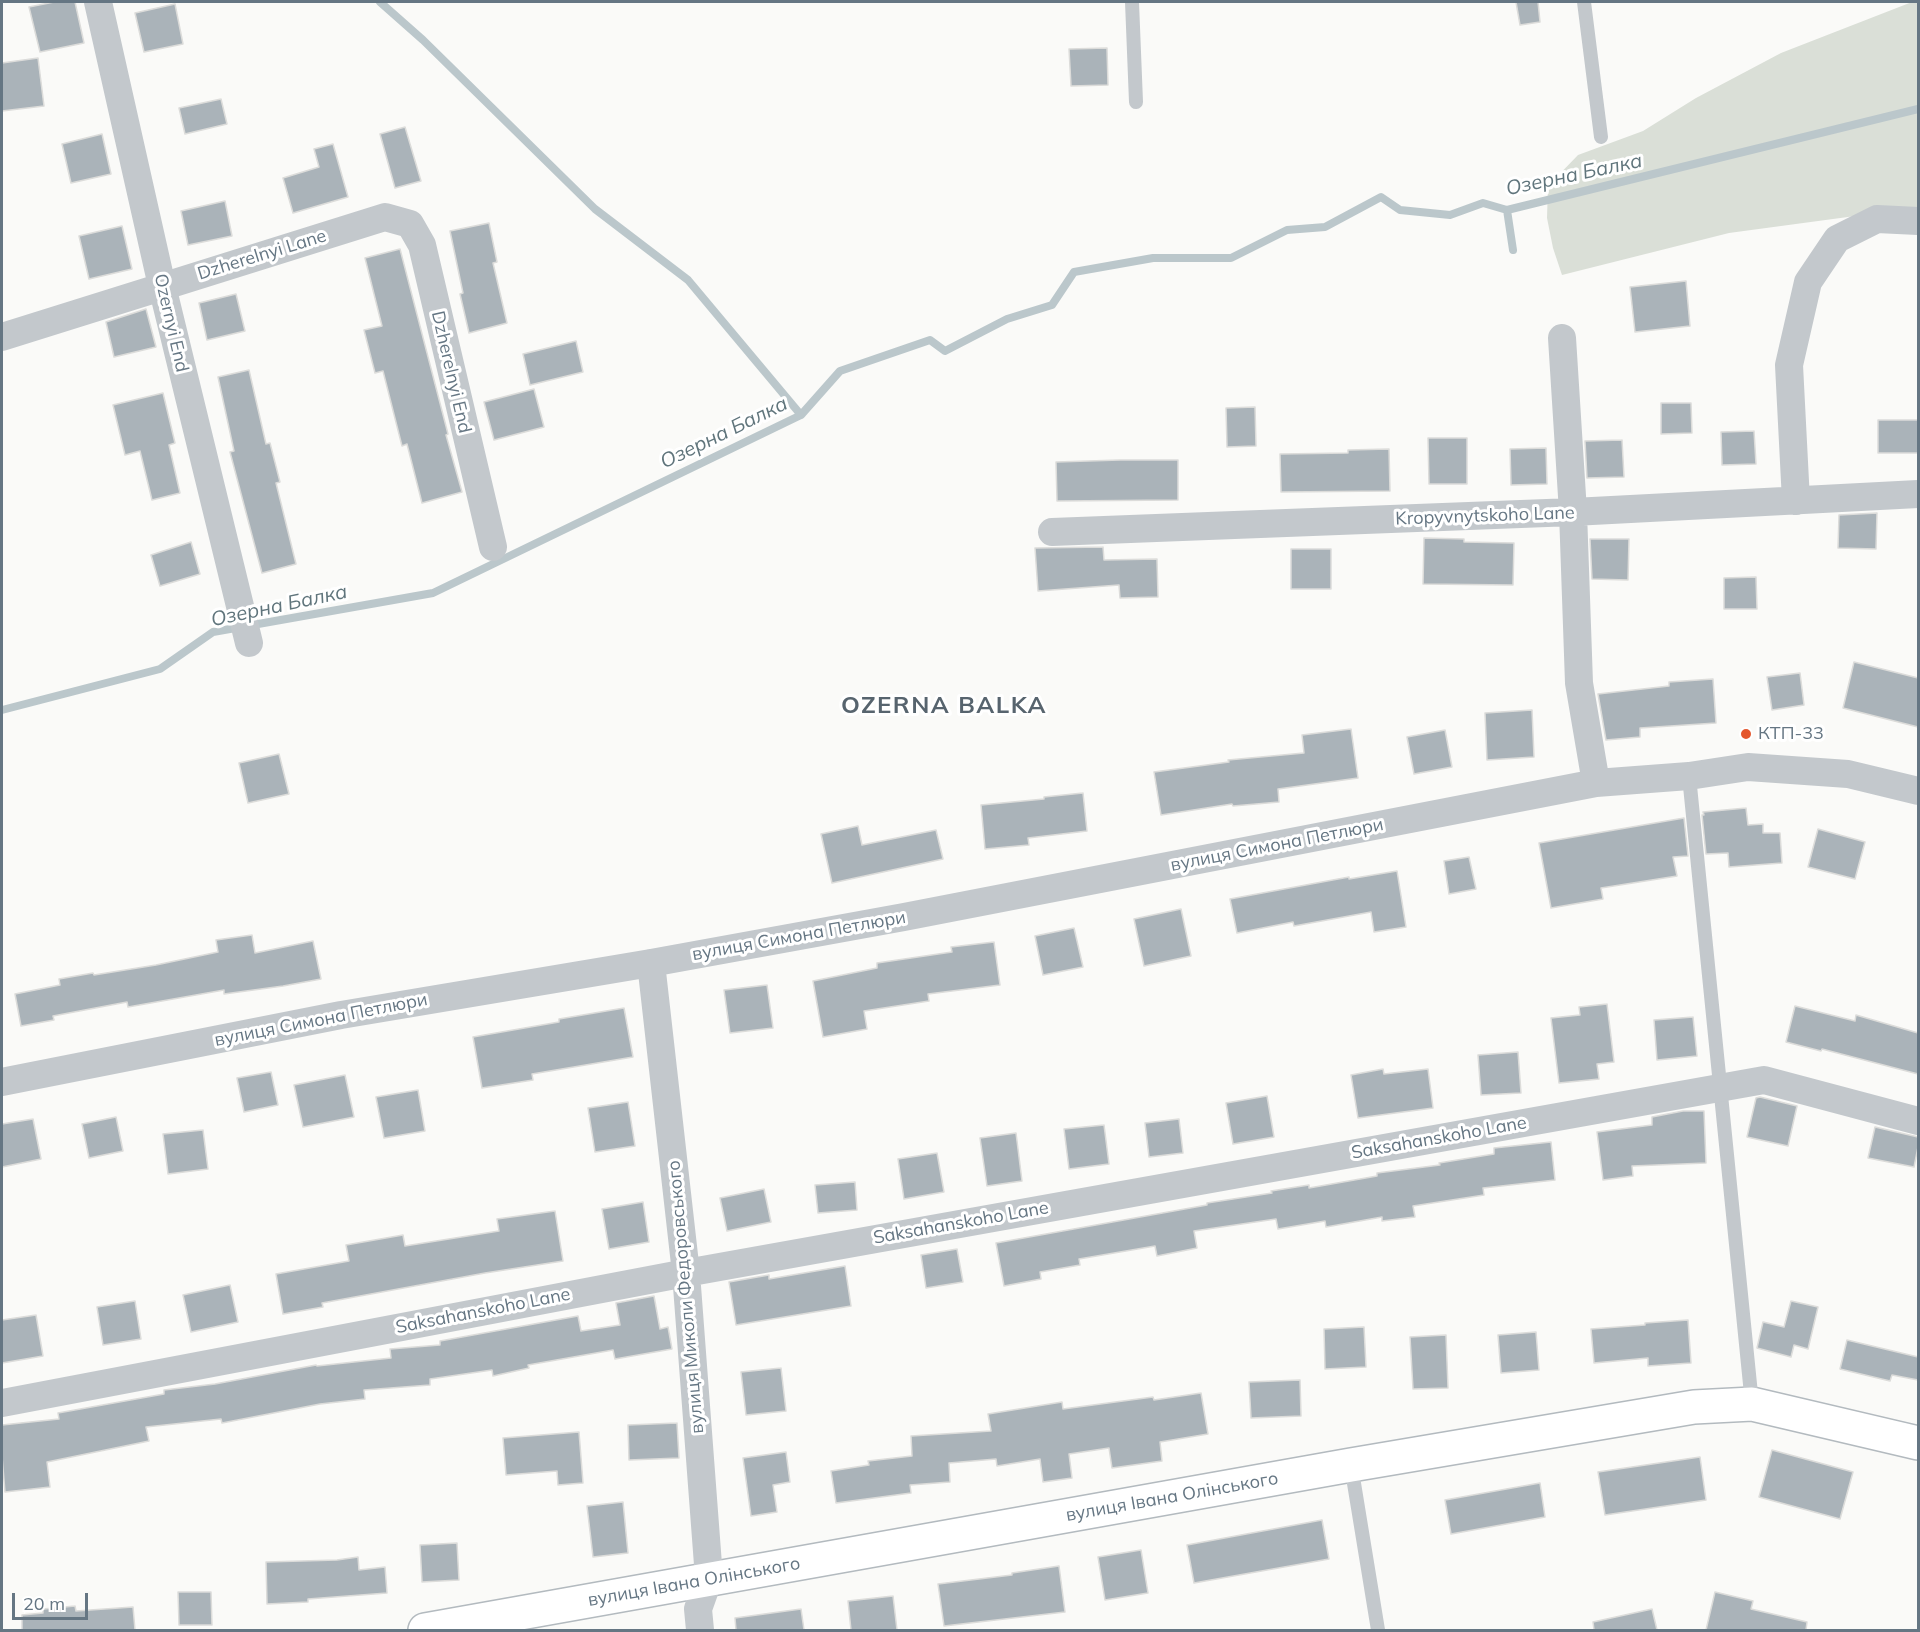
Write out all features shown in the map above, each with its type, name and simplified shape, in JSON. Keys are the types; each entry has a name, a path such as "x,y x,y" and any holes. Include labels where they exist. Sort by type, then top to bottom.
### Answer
{"street":[{"name":"Ozernyi End","path":"99,2 162,286 249,643"},
{"name":"Dzherelnyi Lane","path":"2,337 385,217"},
{"name":"Dzherelnyi End","path":"385,217 410,224 422,245 493,547"},
{"path":"1796,501 1789,365 1808,282 1838,239 1877,219 1918,221"},
{"path":"1562,338 1573,512 1579,683 1596,783"},
{"name":"Kropyvnytskoho Lane","path":"1052,532 1573,512 1918,494"},
{"name":"вулиця Симона Петлюри","path":"2,1082 341,1015 651,963 904,917 1596,783 1689,776 1748,767 1848,774 1918,791"},
{"name":"вулиця Миколи Федоровського","path":"651,963 686,1273 709,1578 698,1610 700,1630"},
{"name":"Saksahanskoho Lane","path":"2,1403 686,1273 1764,1080 1918,1121"},
{"name":"вулиця Івана Олінського","path":"425,1630 1351,1465 1694,1407 1752,1404 1918,1443"}],"lane":[{"path":"1132,2 1136,102"},
{"path":"1584,2 1601,137"},
{"path":"1689,776 1752,1404"},
{"path":"1351,1465 1378,1630"}],"shaded area":[{"path":"1912,2 1918,2 1918,215 1885,212 1729,233 1562,275 1553,248 1547,218 1548,186 1578,155 1643,131 1696,98 1781,53"}],"building":[{"path":"54,2 75,2 84,43 40,52 29,7"},
{"path":"1516,2 1538,2 1540,22 1520,25"},
{"path":"175,4 183,44 144,52 135,13"},
{"path":"1107,48 1108,85 1071,86 1069,49"},
{"path":"38,58 44,106 2,111 2,63"},
{"path":"221,99 227,124 185,134 179,108"},
{"path":"405,127 421,181 395,188 380,134"},
{"path":"102,134 111,174 71,183 62,144"},
{"path":"333,144 348,197 293,213 283,178 319,167 314,149"},
{"path":"225,201 232,236 188,245 181,211"},
{"path":"489,223 497,262 493,263 507,323 469,333 450,231"},
{"path":"122,226 132,269 89,279 79,236"},
{"path":"400,249 462,492 422,503 407,444 402,446 383,371 375,373 364,330 382,326 365,258"},
{"path":"1686,281 1690,326 1635,332 1630,287"},
{"path":"236,294 245,331 207,340 199,303"},
{"path":"146,309 156,347 114,357 106,322"},
{"path":"576,341 583,372 530,385 523,354"},
{"path":"249,370 266,444 270,443 280,482 276,483 296,564 262,573 230,452 234,451 218,377"},
{"path":"534,389 544,427 494,440 484,402"},
{"path":"163,393 175,443 169,445 180,493 152,500 140,451 125,455 113,405"},
{"path":"1661,403 1691,403 1692,433 1661,434"},
{"path":"1255,407 1256,446 1227,447 1226,408"},
{"path":"1878,420 1918,420 1918,453 1878,453"},
{"path":"1754,431 1756,464 1722,465 1721,432"},
{"path":"1428,438 1467,438 1467,484 1429,484"},
{"path":"1622,440 1624,477 1587,478 1585,441"},
{"path":"1546,448 1547,484 1511,485 1510,449"},
{"path":"1389,449 1390,491 1281,492 1280,454 1348,453 1348,450"},
{"path":"1178,460 1178,500 1057,501 1056,462"},
{"path":"1877,513 1876,549 1838,548 1839,515"},
{"path":"1424,538 1514,543 1513,585 1423,584"},
{"path":"1590,539 1629,539 1628,580 1592,579"},
{"path":"191,542 200,574 160,586 151,555"},
{"path":"1103,547 1104,560 1157,559 1158,597 1120,598 1119,585 1038,591 1035,548"},
{"path":"1291,549 1331,549 1331,589 1291,589"},
{"path":"1756,577 1757,609 1724,609 1724,578"},
{"path":"1854,662 1918,678 1918,727 1843,708"},
{"path":"1800,673 1804,705 1772,710 1767,677"},
{"path":"1713,679 1716,723 1640,728 1640,737 1606,740 1598,694 1669,686 1669,682"},
{"path":"1532,710 1534,757 1487,760 1485,713"},
{"path":"1351,729 1358,778 1278,789 1279,802 1233,806 1232,804 1161,815 1154,772 1229,762 1228,760 1304,753 1302,735"},
{"path":"1445,730 1452,767 1414,774 1407,737"},
{"path":"279,754 289,794 248,803 239,763"},
{"path":"1083,793 1087,831 1028,838 1029,845 985,849 981,805"},
{"path":"1746,808 1748,825 1763,824 1763,833 1780,833 1782,863 1729,867 1728,853 1706,854 1703,812"},
{"path":"1684,818 1688,856 1673,857 1677,876 1601,888 1603,899 1551,908 1539,843"},
{"path":"858,826 862,845 936,830 943,859 832,883 821,834"},
{"path":"1818,829 1865,842 1855,879 1808,867"},
{"path":"1469,857 1476,889 1449,894 1444,861"},
{"path":"1397,871 1406,927 1374,932 1371,912 1294,926 1293,922 1237,933 1230,899 1349,877 1349,879"},
{"path":"1181,909 1191,956 1144,966 1134,919"},
{"path":"1074,928 1083,967 1043,975 1035,936"},
{"path":"252,935 255,953 313,941 321,979 224,994 224,990 128,1007 127,1002 53,1016 54,1020 21,1026 15,994 60,985 59,979 156,965 218,952 216,940"},
{"path":"994,942 1000,985 928,994 929,1001 864,1011 867,1029 823,1037 813,981 877,968 877,963 952,952 951,947"},
{"path":"767,985 773,1028 730,1033 724,990"},
{"path":"1607,1004 1614,1062 1597,1064 1599,1079 1559,1083 1551,1018 1580,1015 1579,1007"},
{"path":"1795,1006 1855,1021 1856,1015 1918,1033 1918,1074 1786,1042"},
{"path":"624,1008 633,1057 532,1074 533,1080 482,1088 473,1037"},
{"path":"1693,1017 1697,1056 1657,1060 1654,1020"},
{"path":"1518,1052 1521,1093 1481,1095 1478,1055"},
{"path":"1383,1069 1384,1074 1428,1069 1433,1108 1358,1118 1351,1075"},
{"path":"271,1072 278,1105 244,1112 237,1078"},
{"path":"345,1075 354,1117 303,1127 294,1085"},
{"path":"418,1090 425,1131 384,1138 376,1097"},
{"path":"1267,1096 1274,1137 1233,1144 1226,1103"},
{"path":"1756,1098 1797,1106 1788,1146 1747,1137"},
{"path":"628,1102 635,1146 595,1152 588,1108"},
{"path":"1683,1111 1704,1111 1706,1163 1632,1166 1633,1176 1603,1180 1597,1132 1652,1125 1652,1117"},
{"path":"116,1117 123,1151 89,1158 82,1124"},
{"path":"33,1119 41,1159 2,1167 2,1124"},
{"path":"1179,1119 1183,1153 1149,1157 1145,1123"},
{"path":"1104,1125 1109,1164 1069,1169 1064,1129"},
{"path":"1875,1127 1918,1137 1914,1167 1868,1158"},
{"path":"203,1130 208,1169 168,1174 163,1134"},
{"path":"1016,1133 1022,1181 987,1186 980,1138"},
{"path":"1551,1142 1555,1180 1483,1188 1484,1195 1413,1206 1415,1217 1382,1221 1382,1217 1326,1227 1325,1221 1278,1229 1276,1219 1194,1231 1197,1248 1157,1256 1155,1246 1079,1259 1080,1265 1040,1272 1041,1279 1004,1286 996,1243 1272,1193 1271,1191 1309,1185 1309,1188 1377,1176 1377,1173 1440,1165 1439,1163 1494,1154 1494,1148"},
{"path":"937,1153 944,1192 904,1199 898,1159"},
{"path":"855,1182 857,1210 818,1213 815,1185"},
{"path":"764,1189 771,1222 727,1231 720,1198"},
{"path":"643,1202 649,1242 609,1249 602,1209"},
{"path":"555,1211 563,1261 322,1303 323,1307 283,1314 276,1274 349,1261 346,1245 403,1235 405,1246 499,1231 497,1219"},
{"path":"957,1249 963,1282 926,1288 921,1255"},
{"path":"845,1266 851,1306 736,1325 729,1282 769,1275 769,1279"},
{"path":"230,1285 238,1322 191,1332 183,1295"},
{"path":"654,1296 660,1329 668,1327 672,1349 615,1359 613,1350 528,1365 529,1368 493,1376 492,1370 430,1379 430,1385 364,1390 365,1399 320,1404 222,1423 221,1419 146,1427 149,1441 47,1462 50,1487 5,1492 2,1425 59,1419 58,1413 164,1394 164,1390 215,1384 316,1365 391,1358 390,1349 440,1345 440,1341 578,1316 581,1331 620,1325 616,1303"},
{"path":"135,1301 141,1339 103,1345 97,1307"},
{"path":"1791,1301 1818,1307 1808,1349 1794,1345 1791,1357 1757,1348 1763,1322 1784,1327"},
{"path":"36,1315 43,1356 2,1363 2,1320"},
{"path":"1688,1320 1691,1363 1648,1366 1648,1358 1594,1363 1591,1329"},
{"path":"1364,1327 1366,1367 1325,1369 1324,1329"},
{"path":"1536,1332 1539,1370 1501,1373 1498,1335"},
{"path":"1446,1335 1448,1388 1413,1389 1410,1337"},
{"path":"1847,1340 1918,1357 1918,1380 1892,1375 1890,1381 1840,1369"},
{"path":"781,1368 786,1411 746,1415 741,1372"},
{"path":"1300,1380 1301,1416 1251,1418 1249,1382"},
{"path":"1201,1393 1208,1434 1160,1442 1162,1461 1112,1468 1109,1448 1069,1454 1072,1478 1043,1482 1040,1459 997,1466 996,1459 949,1463 950,1482 910,1485 911,1493 836,1503 831,1471 869,1465 868,1461 912,1456 911,1436 991,1431 988,1414 1062,1402 1063,1409"},
{"path":"677,1423 679,1458 629,1460 628,1425"},
{"path":"579,1432 583,1483 558,1485 557,1471 506,1475 503,1438"},
{"path":"1772,1450 1853,1472 1840,1519 1759,1497"},
{"path":"786,1452 790,1482 773,1485 777,1512 751,1516 743,1458"},
{"path":"1700,1457 1706,1500 1605,1515 1598,1472"},
{"path":"1540,1483 1545,1517 1451,1534 1445,1500"},
{"path":"623,1502 628,1553 593,1557 587,1506"},
{"path":"1322,1520 1329,1559 1194,1583 1187,1545"},
{"path":"457,1543 459,1580 422,1582 420,1545"},
{"path":"1141,1550 1148,1593 1105,1600 1098,1557"},
{"path":"358,1557 359,1570 385,1567 387,1593 267,1604 266,1562 337,1560"},
{"path":"1059,1566 1065,1612 944,1626 938,1584 1012,1575 1012,1573"},
{"path":"178,1592 211,1592 212,1625 179,1625"},
{"path":"1715,1592 1753,1601 1751,1609 1807,1622 1806,1630 1706,1630"},
{"path":"893,1596 897,1630 851,1630 848,1601"},
{"path":"75,1606 76,1611 133,1607 135,1630 22,1630 22,1615 43,1613 43,1609"},
{"path":"801,1609 804,1630 736,1630 735,1618"},
{"path":"1652,1609 1657,1630 1594,1630 1593,1622"}],"waterway":[{"path":"380,2 423,40 595,209 688,280 801,415"},
{"name":"Озерна Балка","path":"2,710 160,669 213,632 433,593 801,415 840,371 930,340 945,351 1007,319 1052,305 1074,272 1153,258 1231,258 1287,230 1325,227 1381,197 1400,210 1450,215 1483,203 1507,210 1918,109"},
{"path":"1507,210 1513,250"}],"place":[{"name":"КТП-33","path":"1746,734"}],"district":[{"name":"OZERNA BALKA","path":"944,706"}]}
